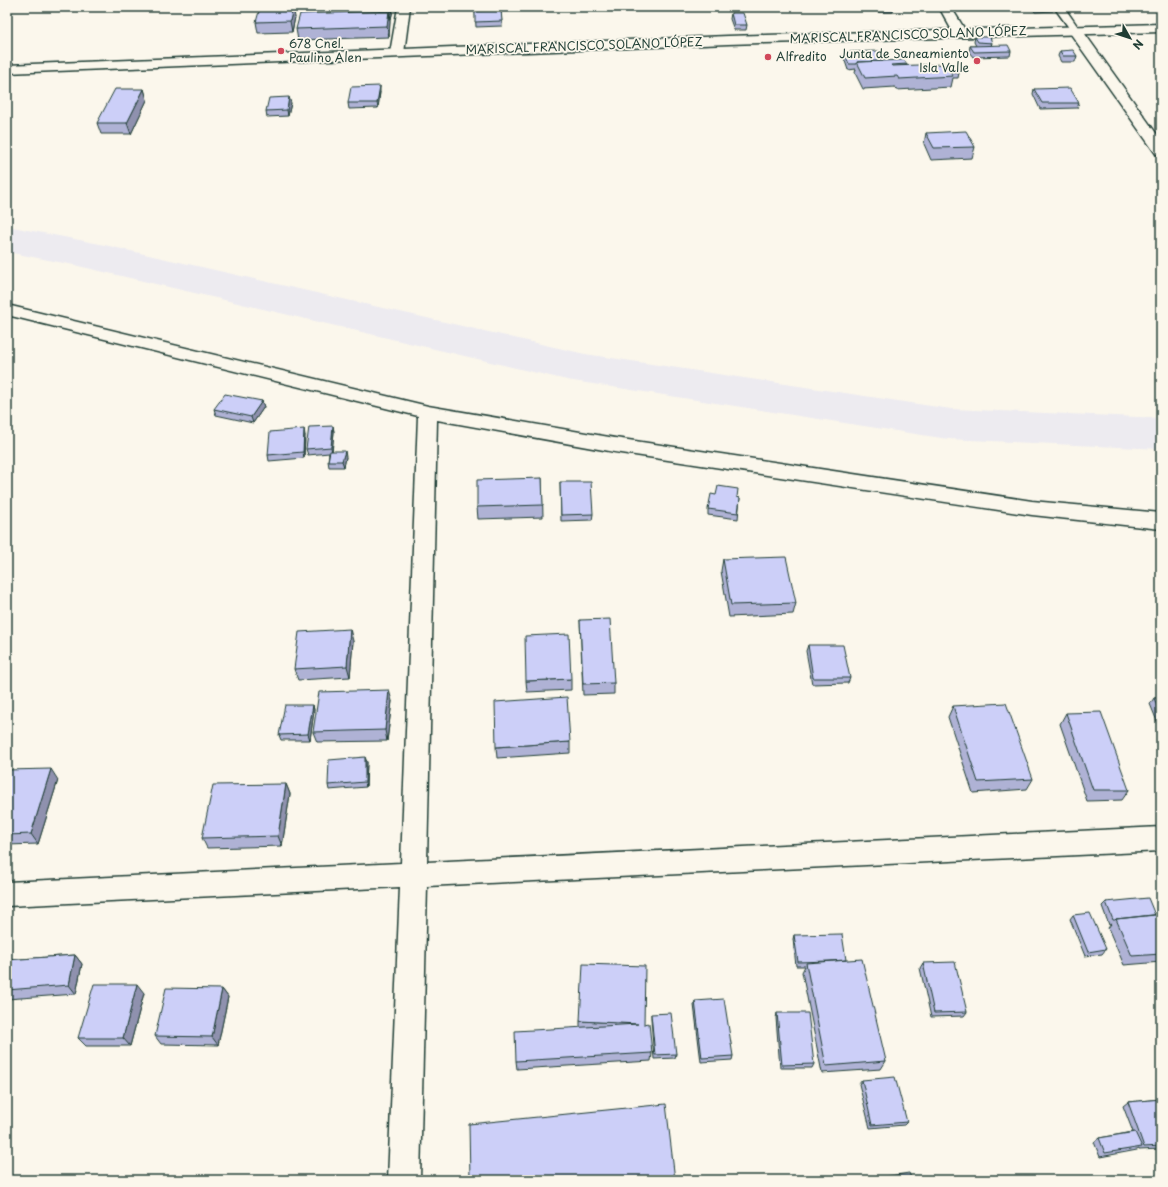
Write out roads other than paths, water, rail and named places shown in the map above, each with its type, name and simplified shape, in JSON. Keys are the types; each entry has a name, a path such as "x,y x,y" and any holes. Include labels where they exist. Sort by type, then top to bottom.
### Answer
{"street":[{"path":"397,52 404,7"},
{"path":"945,7 960,32"},
{"name":"MARISCAL FRANCISCO SOLANO LÓPEZ","path":"7,69 397,52 960,32 1161,28"},
{"path":"1075,30 1161,151"},
{"path":"7,310 428,412 615,445 1016,505 1161,521"},
{"path":"404,1180 428,412"},
{"path":"7,894 1161,839"}],"lane":[{"path":"1059,7 1075,30"}],"place":[{"name":"678 Cnel. Paulino Alen","path":"281,51"},
{"name":"Alfredito","path":"768,57"},
{"name":"Junta de Saneamiento Isla Valle","path":"977,61"}]}
